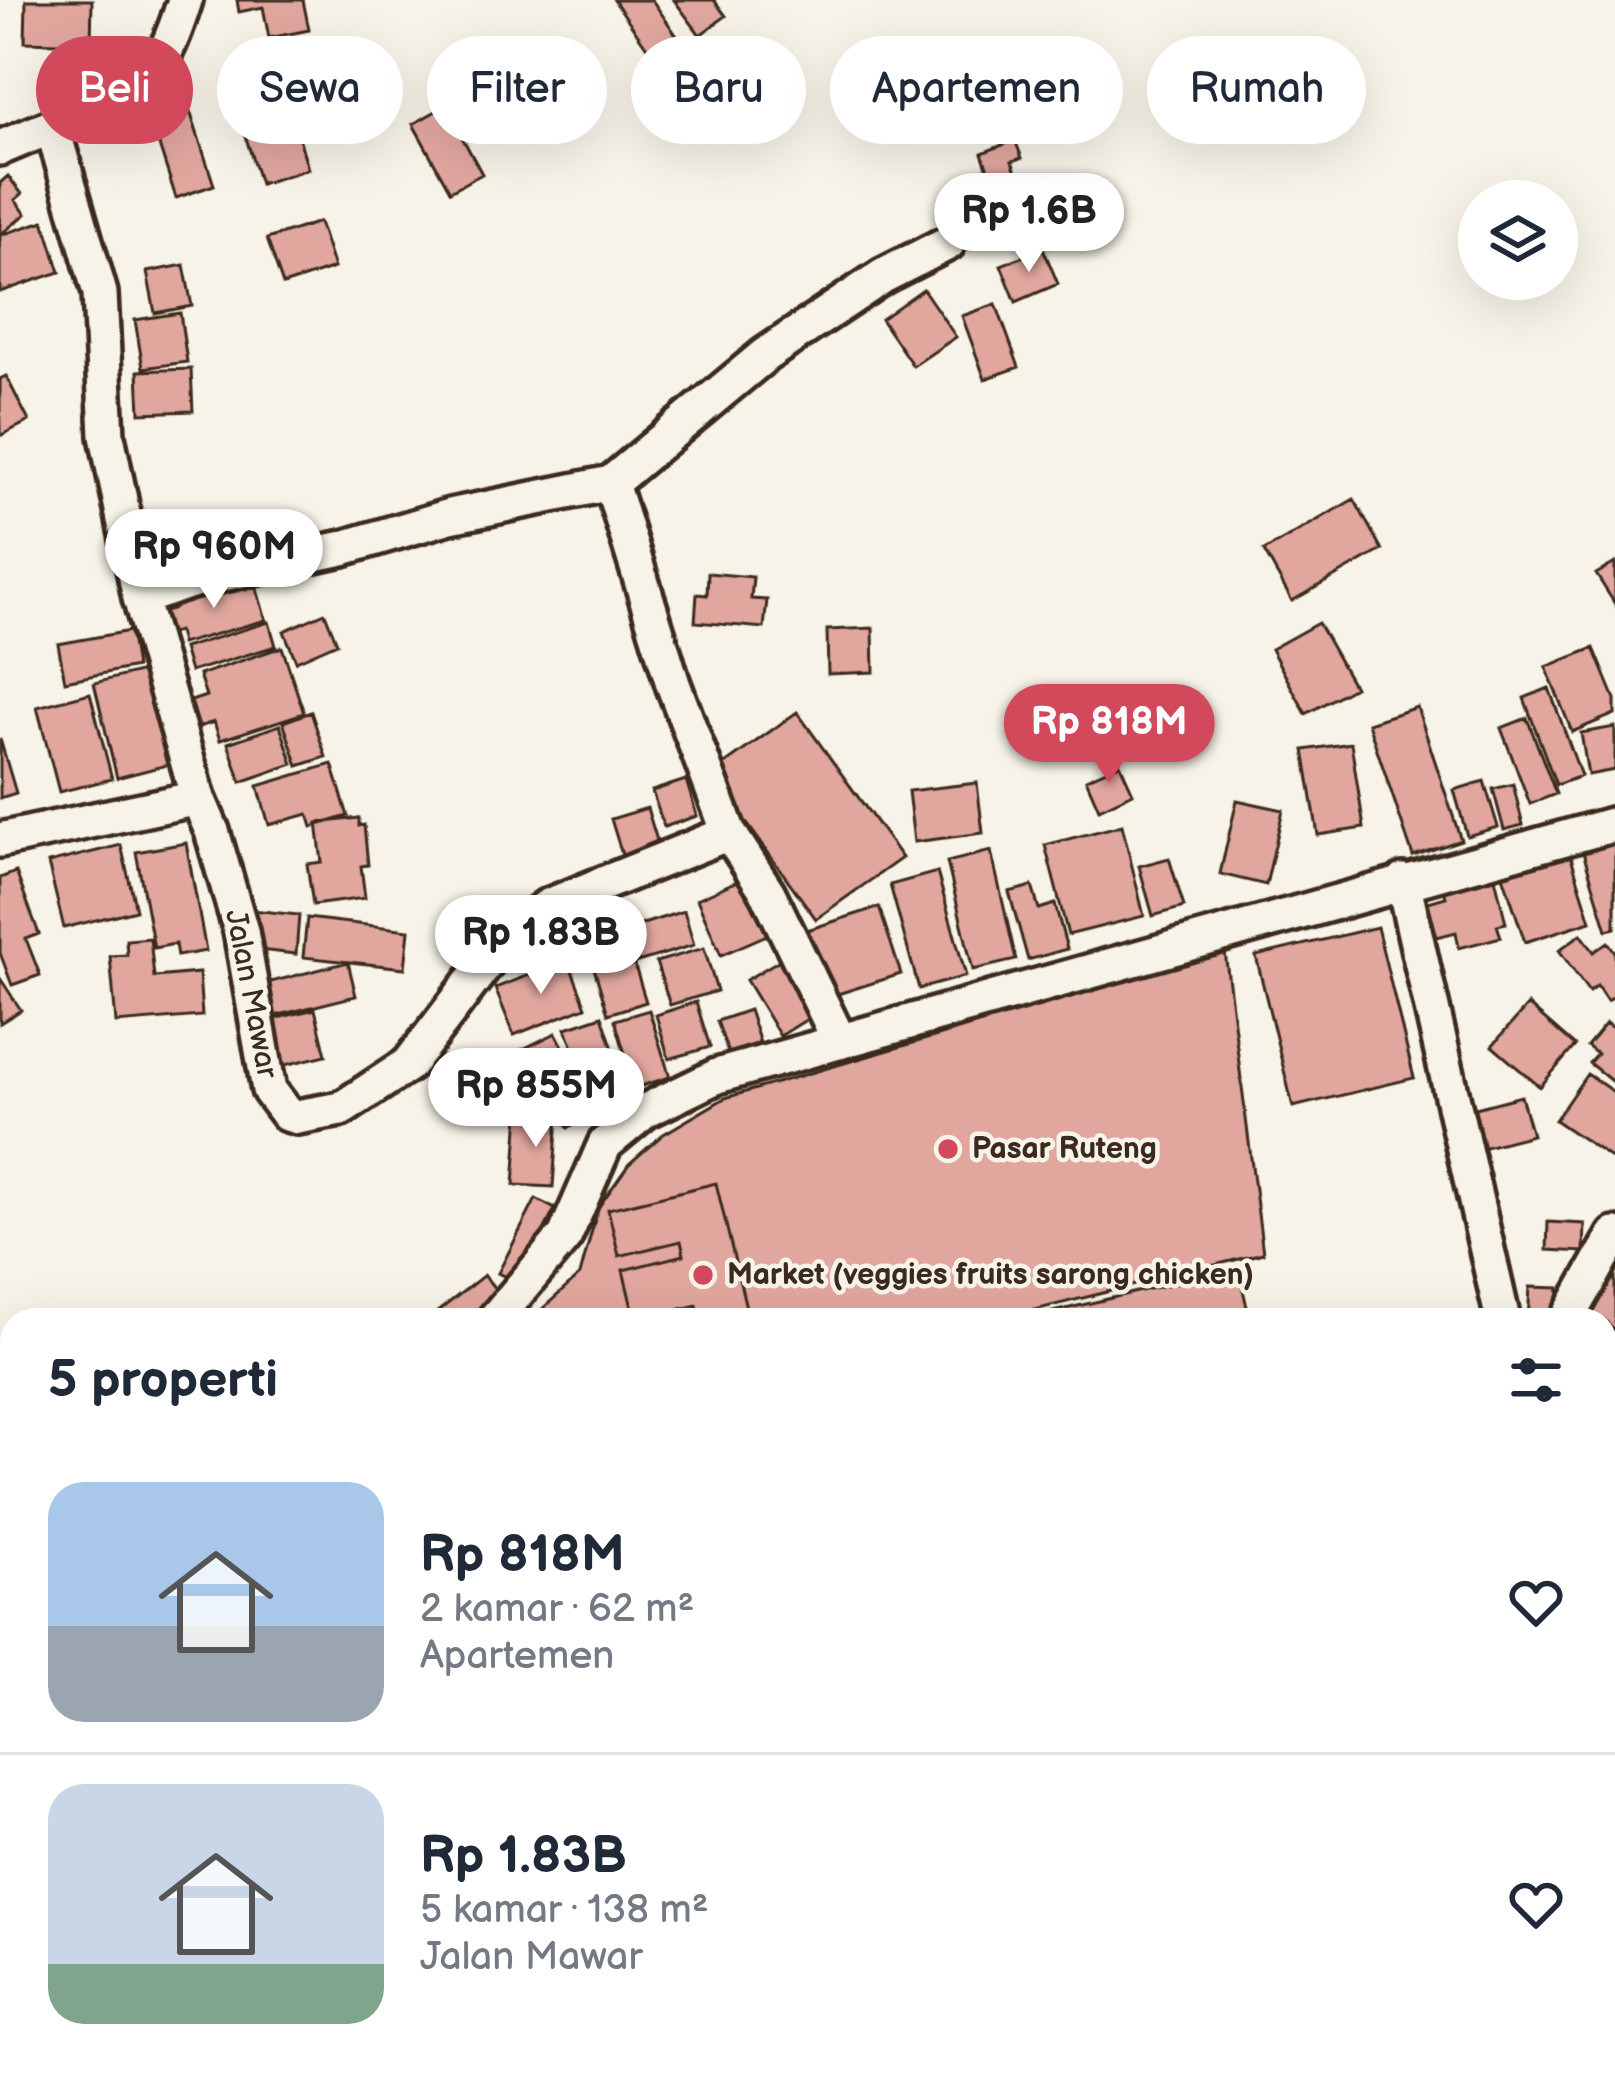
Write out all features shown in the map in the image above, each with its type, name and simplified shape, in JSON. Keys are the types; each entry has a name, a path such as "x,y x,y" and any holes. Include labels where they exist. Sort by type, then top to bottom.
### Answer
{"street":[{"path":"173,36 184,0"},
{"path":"0,148 36,133"},
{"path":"0,840 198,798 140,598 107,436 97,277 57,144"},
{"path":"140,598 450,516 611,483 764,355 884,275 947,243"},
{"path":"611,483 673,684 729,832 768,893 840,1042"},
{"name":"Jalan Mawar","path":"198,798 241,932 269,1090 287,1114 297,1117 341,1109 409,1064 506,937 548,906 729,832"},
{"path":"504,1308 565,1236 605,1144 645,1111 718,1076 1615,824"},
{"path":"1403,881 1500,1308"},
{"path":"1574,1308 1615,1235"}],"building":[{"path":"26,0 92,0 91,36 36,36 36,42 25,42"},
{"path":"237,0 303,0 309,30 269,36 263,7 239,12"},
{"path":"614,0 652,0 677,36 639,36"},
{"path":"674,0 714,0 726,16 700,35"},
{"path":"427,116 427,144 466,144 482,174 450,191 413,124"},
{"path":"193,120 214,185 176,198 159,144 193,144"},
{"path":"248,144 301,144 308,169 260,184"},
{"path":"1017,144 1022,158 1012,161 1025,195 982,211 969,175 987,167 982,153"},
{"path":"8,176 22,194 15,200 26,214 0,235 0,183"},
{"path":"44,221 60,272 0,292 0,235"},
{"path":"319,222 334,268 283,285 267,239"},
{"path":"1043,248 1058,284 1016,302 1001,265"},
{"path":"184,265 192,306 155,313 147,272"},
{"path":"923,289 956,337 913,366 881,319"},
{"path":"996,304 1019,367 985,379 962,316"},
{"path":"180,313 187,362 143,368 135,320"},
{"path":"191,369 193,411 140,413 138,371"},
{"path":"6,376 29,421 0,436 0,379"},
{"path":"1354,499 1382,550 1292,601 1264,551"},
{"path":"1615,563 1615,604 1596,574"},
{"path":"708,573 753,577 751,599 767,600 764,628 695,622 697,594 707,595"},
{"path":"253,576 266,620 181,644 178,631 163,635 157,613 172,609 169,601"},
{"path":"325,613 337,643 296,661 284,631"},
{"path":"269,622 276,646 190,672 183,648"},
{"path":"1318,623 1354,687 1306,714 1271,649"},
{"path":"873,628 874,672 828,674 827,630"},
{"path":"130,631 136,667 65,681 58,644"},
{"path":"282,647 304,713 220,740 214,722 199,727 191,701 206,696 199,675"},
{"path":"1594,648 1615,699 1615,714 1572,732 1546,667"},
{"path":"143,671 167,765 117,778 94,683"},
{"path":"1549,688 1581,776 1556,785 1524,698"},
{"path":"90,693 112,779 59,792 37,707"},
{"path":"1417,707 1461,840 1413,856 1368,723"},
{"path":"311,712 326,757 298,766 283,722"},
{"path":"797,712 902,858 816,919 711,774"},
{"path":"1527,718 1556,794 1530,804 1501,728"},
{"path":"280,725 293,764 241,782 228,743"},
{"path":"1615,727 1615,770 1588,775 1581,733"},
{"path":"0,739 16,793 0,798"},
{"path":"1351,743 1364,828 1318,835 1304,750"},
{"path":"332,764 348,816 312,827 308,814 269,825 258,786"},
{"path":"1120,764 1133,793 1099,809 1086,779"},
{"path":"686,780 697,816 664,827 652,791"},
{"path":"1484,781 1498,827 1467,836 1454,790"},
{"path":"977,783 983,833 914,842 908,791"},
{"path":"1513,784 1523,825 1504,830 1493,789"},
{"path":"1237,800 1283,810 1266,885 1220,874"},
{"path":"647,808 659,847 623,858 611,819"},
{"path":"359,818 368,865 361,866 365,898 313,905 307,864 322,862 317,823"},
{"path":"1122,825 1144,916 1068,935 1045,845"},
{"path":"1615,839 1615,928 1607,930 1582,849"},
{"path":"186,843 206,951 177,956 175,944 154,948 136,852"},
{"path":"121,845 136,910 64,928 48,863"},
{"path":"991,851 1016,960 973,970 947,862"},
{"path":"1570,854 1591,921 1525,942 1503,875"},
{"path":"1169,858 1184,907 1153,916 1139,866"},
{"path":"1493,869 1506,923 1497,925 1501,937 1459,948 1456,932 1437,937 1428,902 1446,897 1442,882"},
{"path":"16,872 39,934 26,939 40,975 12,985 0,953 0,878"},
{"path":"937,872 966,976 919,989 890,885"},
{"path":"744,878 769,934 721,955 697,899"},
{"path":"1032,886 1039,909 1055,904 1067,949 1028,960 1009,892"},
{"path":"879,907 901,974 828,997 807,930"},
{"path":"252,910 299,915 296,954 249,949"},
{"path":"684,911 694,945 634,963 646,1002 608,1014 586,942"},
{"path":"307,918 409,930 405,968 303,957"},
{"path":"1377,927 1414,1078 1293,1107 1256,956"},
{"path":"1581,934 1594,952 1608,942 1615,952 1615,995 1607,1001 1597,986 1589,992 1559,950"},
{"path":"150,938 154,977 199,973 202,1016 116,1023 110,956 127,955 126,940"},
{"path":"704,948 717,991 670,1005 656,962"},
{"name":"Pasar Ruteng","path":"1225,952 1263,1253 1043,1308 543,1308 580,1275 598,1208 629,1164 662,1135 725,1098"},
{"path":"783,958 817,1013 780,1036 746,980"},
{"path":"568,960 586,1007 514,1035 495,988"},
{"path":"348,962 356,996 267,1018 259,985"},
{"path":"0,978 21,1010 0,1023"},
{"path":"696,1002 710,1047 669,1059 656,1015"},
{"path":"1528,1005 1575,1046 1540,1087 1492,1046"},
{"path":"315,1009 326,1055 277,1067 265,1021"},
{"path":"649,1010 670,1077 635,1088 615,1020"},
{"path":"749,1010 760,1043 728,1053 717,1021"},
{"path":"602,1016 621,1073 586,1085 566,1028"},
{"path":"1606,1023 1615,1030 1615,1084 1589,1063 1597,1054 1587,1046"},
{"path":"556,1033 570,1060 557,1066 570,1091 545,1104 519,1051"},
{"path":"1587,1074 1615,1093 1615,1161 1555,1120"},
{"path":"576,1093 590,1113 568,1128 554,1107"},
{"path":"1521,1096 1532,1135 1474,1150 1464,1111"},
{"path":"519,1112 558,1115 553,1187 514,1185"},
{"path":"716,1183 746,1308 632,1308 623,1270 684,1255 681,1241 619,1256 608,1209"},
{"path":"536,1199 555,1209 517,1283 498,1273"},
{"path":"1548,1222 1585,1224 1584,1252 1547,1250"},
{"path":"1615,1258 1615,1308 1595,1308 1599,1302 1589,1295"},
{"path":"1238,1268 1247,1308 1070,1308"},
{"path":"484,1275 507,1304 502,1308 442,1308"},
{"path":"1530,1287 1559,1288 1558,1308 1529,1308"}],"place":[{"name":"Pasar Ruteng","path":"948,1149"},
{"name":"Market (veggies fruits sarong chicken)","path":"703,1275"}]}
